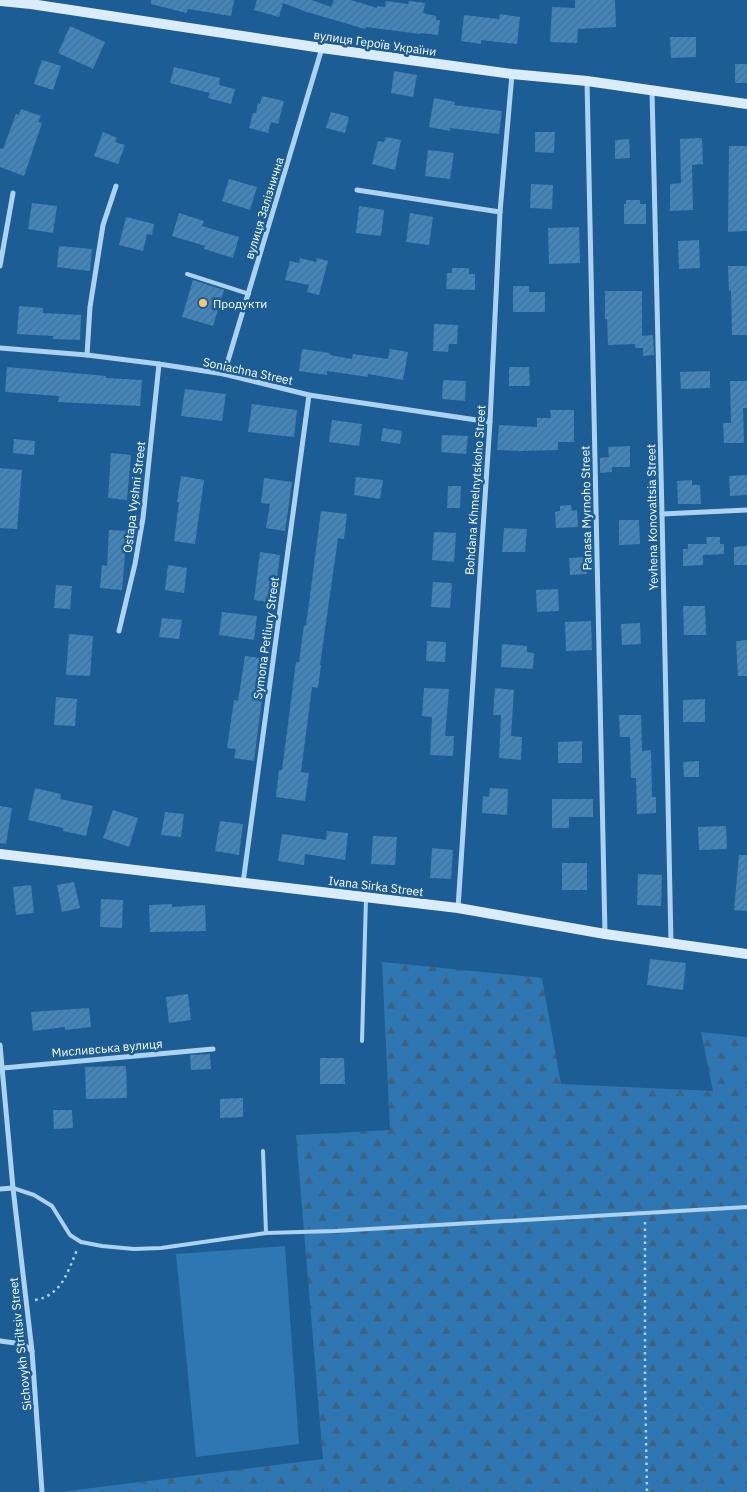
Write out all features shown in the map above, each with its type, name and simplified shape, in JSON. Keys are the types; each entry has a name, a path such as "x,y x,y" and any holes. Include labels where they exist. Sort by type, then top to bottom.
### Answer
{"street":[{"name":"вулиця Героїв України","path":"0,1 31,4 322,48 747,104"},
{"name":"вулиця Залізнична","path":"224,374 322,48"},
{"name":"Bohdana Khmelnytskoho Street","path":"458,908 490,422 500,212 512,74"},
{"name":"Panasa Myrnoho Street","path":"587,82 605,934"},
{"name":"Yevhena Konovaltsia Street","path":"652,90 671,943"},
{"path":"87,355 90,307 103,225 116,186"},
{"path":"357,190 500,212"},
{"path":"0,266 13,193"},
{"name":"Soniachna Street","path":"0,348 87,355 159,364 224,374 309,395 490,422"},
{"name":"Ostapa Vyshni Street","path":"119,631 135,564 143,518 159,364"},
{"name":"Symona Petliury Street","path":"243,883 309,395"},
{"path":"662,514 747,510"},
{"name":"Ivana Sirka Street","path":"0,854 458,908 605,934 747,954"},
{"name":"Sichovykh Striltsiv Street","path":"0,1045 13,1188 32,1351 42,1492"},
{"name":"Мисливська вулиця","path":"3,1068 213,1048"},
{"path":"0,1189 13,1188"},
{"path":"0,1341 23,1344 32,1351"}],"lane":[{"path":"187,274 248,294"},
{"path":"362,1041 366,898"},
{"path":"264,1151 266,1233"},
{"path":"13,1188 34,1195 52,1206 70,1235 81,1242 134,1249 161,1248 266,1233 335,1231 747,1207"}],"path":[{"path":"645,1213 647,1492"},
{"path":"26,1302 44,1299 56,1291 67,1276 81,1242"}],"green space":[{"path":"382,962 542,978 561,1084 713,1091 701,1032 747,1037 747,1492 68,1492 323,1459 296,1135 390,1130"},
{"path":"285,1246 299,1444 196,1457 176,1254"}],"building":[{"path":"151,0 234,0 231,16 188,9 186,13 151,4"},
{"path":"257,0 312,0 331,7 334,0 351,0 377,8 377,6 385,7 386,1 408,4 409,1 425,3 423,13 436,16 436,20 440,20 438,35 366,27 365,29 283,3 279,17 254,10"},
{"path":"575,0 615,0 616,27 578,29 577,43 550,42 552,7 575,8"},
{"path":"500,14 520,17 517,44 481,40 481,44 461,41 464,15 499,19"},
{"path":"70,26 105,42 93,69 58,53"},
{"path":"670,37 696,37 696,57 671,58"},
{"path":"42,60 61,66 53,90 34,84"},
{"path":"735,64 747,64 747,83 735,83"},
{"path":"174,67 220,78 219,85 235,89 231,104 208,98 210,93 170,83"},
{"path":"394,71 417,75 413,97 391,93"},
{"path":"262,96 284,101 278,124 271,122 268,133 249,128 253,113 256,113"},
{"path":"434,98 455,102 454,105 502,111 499,134 450,128 450,131 429,127"},
{"path":"21,109 41,116 38,122 42,123 24,176 0,167 0,148 3,149 16,114 19,115"},
{"path":"331,112 349,117 345,133 326,128"},
{"path":"103,132 117,138 115,142 125,145 118,164 94,156"},
{"path":"535,132 555,132 554,153 535,152"},
{"path":"386,137 401,140 395,170 372,164 378,141 384,142"},
{"path":"702,138 703,164 692,165 693,210 670,211 670,184 681,183 680,139"},
{"path":"629,139 630,158 615,159 615,140"},
{"path":"729,146 747,146 747,231 728,232"},
{"path":"428,150 454,153 450,179 425,176"},
{"path":"229,179 257,187 250,210 222,201"},
{"path":"531,184 553,185 552,209 530,208"},
{"path":"626,200 640,200 640,204 646,204 646,224 624,224 624,204 626,204"},
{"path":"32,203 57,206 53,233 28,229"},
{"path":"359,206 384,210 381,236 356,233"},
{"path":"179,213 204,221 202,226 239,237 233,258 204,249 205,246 172,236"},
{"path":"410,213 433,217 429,245 406,242"},
{"path":"126,217 154,224 152,235 147,234 143,251 119,245"},
{"path":"579,227 580,263 549,264 548,228"},
{"path":"699,240 700,268 679,269 678,241"},
{"path":"59,246 92,249 90,271 57,267"},
{"path":"300,258 316,262 317,258 328,261 319,295 307,292 309,285 285,280 290,261 299,263"},
{"path":"728,266 747,266 747,335 732,335 731,291 729,291"},
{"path":"452,268 469,268 469,274 475,274 475,290 446,289 447,273 452,273"},
{"name":"Продукти","path":"193,280 224,290 213,326 182,317"},
{"path":"513,286 529,286 529,292 545,292 545,312 513,312"},
{"path":"605,291 642,291 642,336 653,335 654,355 643,356 643,348 635,348 635,344 608,345 607,319 605,319"},
{"path":"19,306 43,308 43,313 81,315 80,340 53,339 53,336 17,334"},
{"path":"434,324 458,325 457,344 449,344 448,352 433,351"},
{"path":"302,349 330,353 330,355 352,359 353,354 388,359 390,349 408,352 403,380 368,374 368,377 327,371 327,375 299,371"},
{"path":"7,367 142,380 140,406 58,402 59,396 5,392"},
{"path":"509,367 529,367 530,386 509,386"},
{"path":"710,371 710,388 681,389 680,372"},
{"path":"443,380 466,381 465,401 442,399"},
{"path":"730,381 747,381 747,408 743,408 744,443 724,443 723,423 731,423"},
{"path":"185,389 226,394 222,421 181,416"},
{"path":"252,404 297,410 294,437 248,432"},
{"path":"550,410 574,410 574,442 558,442 558,450 497,450 499,425 537,427 537,418 551,418"},
{"path":"332,420 362,424 359,446 329,442"},
{"path":"383,428 402,431 400,444 381,441"},
{"path":"442,435 468,436 466,454 441,452"},
{"path":"14,439 35,441 34,455 13,453"},
{"path":"630,446 630,467 612,467 612,472 600,473 600,458 609,457 608,447"},
{"path":"111,453 131,455 127,500 108,498"},
{"path":"0,468 22,470 17,529 0,528"},
{"path":"747,475 747,495 730,496 729,476"},
{"path":"181,476 204,480 195,544 174,541"},
{"path":"356,477 383,480 380,499 354,495"},
{"path":"264,478 292,482 285,531 266,528 270,504 261,503"},
{"path":"692,480 692,485 700,485 701,504 678,504 677,481"},
{"path":"448,486 461,486 460,508 447,508"},
{"path":"571,505 572,511 577,510 578,527 556,528 555,512 560,511 560,506"},
{"path":"321,511 347,514 344,539 338,538 318,688 312,687 301,772 309,773 305,801 276,797 279,770 282,770 296,662 299,662 304,625 306,626"},
{"path":"619,520 639,520 640,544 619,545"},
{"path":"504,528 527,529 525,552 502,552"},
{"path":"109,530 129,531 122,590 100,588 102,565 107,566"},
{"path":"434,532 456,533 454,562 432,560"},
{"path":"706,537 720,537 720,544 724,544 724,554 703,555 703,565 683,566 683,549 688,549 688,544 707,544"},
{"path":"747,546 747,565 734,565 734,547"},
{"path":"260,552 280,555 274,603 254,600"},
{"path":"586,557 587,574 570,575 569,558"},
{"path":"168,565 187,568 184,593 165,590"},
{"path":"433,582 452,583 450,608 431,607"},
{"path":"56,585 72,586 70,609 54,608"},
{"path":"558,589 559,611 537,612 536,590"},
{"path":"683,606 705,606 706,635 684,635"},
{"path":"222,612 257,616 254,640 219,635"},
{"path":"162,618 182,620 179,639 159,637"},
{"path":"591,621 592,650 566,651 565,622"},
{"path":"640,623 641,644 622,645 621,624"},
{"path":"69,634 93,636 90,676 66,675"},
{"path":"747,640 747,676 738,676 736,641"},
{"path":"427,641 446,642 445,662 426,661"},
{"path":"502,644 527,646 527,652 534,653 533,669 501,667"},
{"path":"245,656 267,659 254,761 234,758 236,749 227,748 234,700 238,701"},
{"path":"424,688 449,689 445,736 454,736 453,756 430,755 432,717 422,716"},
{"path":"495,688 514,690 511,736 522,737 521,760 499,758 501,715 493,715"},
{"path":"56,697 77,699 75,726 54,725"},
{"path":"705,699 705,722 683,722 683,700"},
{"path":"619,715 641,715 642,751 651,750 652,797 656,797 656,813 637,814 636,778 631,778 630,737 620,737"},
{"path":"582,741 582,763 558,763 558,742"},
{"path":"699,761 699,777 684,777 683,762"},
{"path":"35,788 61,794 60,799 93,806 86,836 63,831 63,828 28,820"},
{"path":"490,788 508,789 507,815 482,813 483,796 489,797"},
{"path":"552,799 593,799 593,817 569,817 569,828 552,828"},
{"path":"0,806 12,808 6,844 0,843"},
{"path":"113,810 138,818 129,847 103,838"},
{"path":"165,812 184,814 181,837 161,835"},
{"path":"220,821 243,824 239,855 215,851"},
{"path":"726,826 727,849 699,850 698,827"},
{"path":"327,831 348,833 345,860 305,854 304,865 278,861 282,834 326,840"},
{"path":"373,836 397,837 395,865 371,864"},
{"path":"432,848 453,850 451,879 430,878"},
{"path":"739,855 747,855 747,911 734,910"},
{"path":"562,863 587,863 587,890 562,890"},
{"path":"638,874 662,875 661,906 637,905"},
{"path":"74,882 80,908 62,912 57,885"},
{"path":"31,885 34,913 16,915 13,887"},
{"path":"101,899 123,900 122,928 100,927"},
{"path":"172,904 172,907 205,905 206,931 150,932 149,905"},
{"path":"650,959 686,963 683,990 647,985"},
{"path":"188,994 191,1020 169,1023 166,997"},
{"path":"89,1008 91,1027 65,1030 65,1027 33,1031 31,1012"},
{"path":"210,1054 211,1069 191,1070 190,1055"},
{"path":"320,1058 344,1058 345,1084 320,1084"},
{"path":"126,1066 127,1098 86,1099 85,1067"},
{"path":"243,1098 243,1117 220,1118 220,1099"},
{"path":"53,1110 72,1110 73,1128 54,1129"}],"place":[{"name":"Продукти","path":"203,303"}]}
